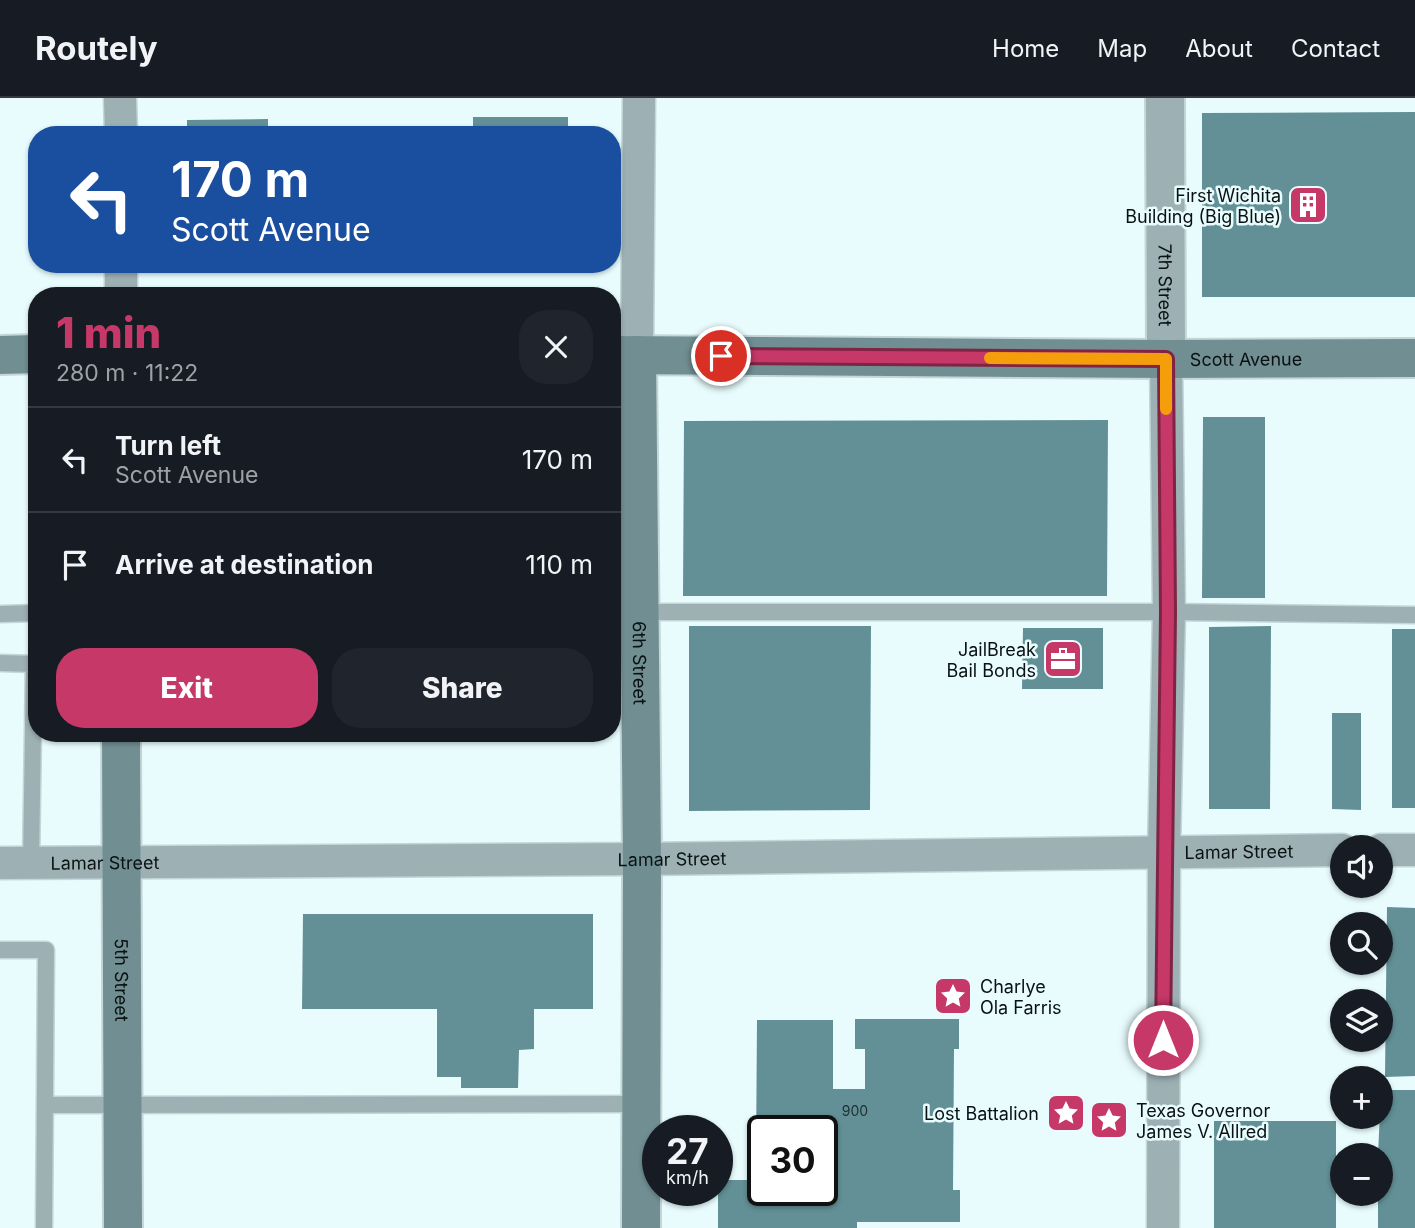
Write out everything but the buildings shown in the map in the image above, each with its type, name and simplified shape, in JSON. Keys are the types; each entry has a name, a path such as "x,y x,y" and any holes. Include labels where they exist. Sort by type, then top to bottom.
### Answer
{"main road":[{"path":"0,355 28,354"},
{"name":"Scott Avenue","path":"625,355 1415,358"},
{"name":"6th Street","path":"625,355 626,568 641,612 641,1228"},
{"name":"5th Street","path":"121,742 123,1228"}],"street":[{"path":"120,98 121,126"},
{"name":"6th Street","path":"625,355 639,98"},
{"name":"7th Street","path":"1163,1228 1168,612 1165,98"},
{"name":"Lamar Street","path":"15,863 642,859 1330,850"},
{"path":"1393,850 1415,850"}],"lane":[{"path":"641,612 1415,615"},
{"path":"0,614 28,613"},
{"path":"0,663 28,664"},
{"path":"15,863 28,727"},
{"path":"0,950 46,950 44,1228"},
{"path":"45,1105 642,1104"}],"slow traffic":[{"path":"990,358 1166,359 1166,409"}],"place":[{"name":"First Wichita Building (Big Blue)","path":"1308,205"},
{"name":"JailBreak Bail Bonds","path":"1063,659"},
{"name":"Charlye Ola Farris","path":"953,996"},
{"name":"Lost Battalion","path":"1066,1113"},
{"name":"Texas Governor James V. Allred","path":"1109,1120"}],"route":[{"path":"721,356 1166,359 1168,612 1163,1040"}]}
